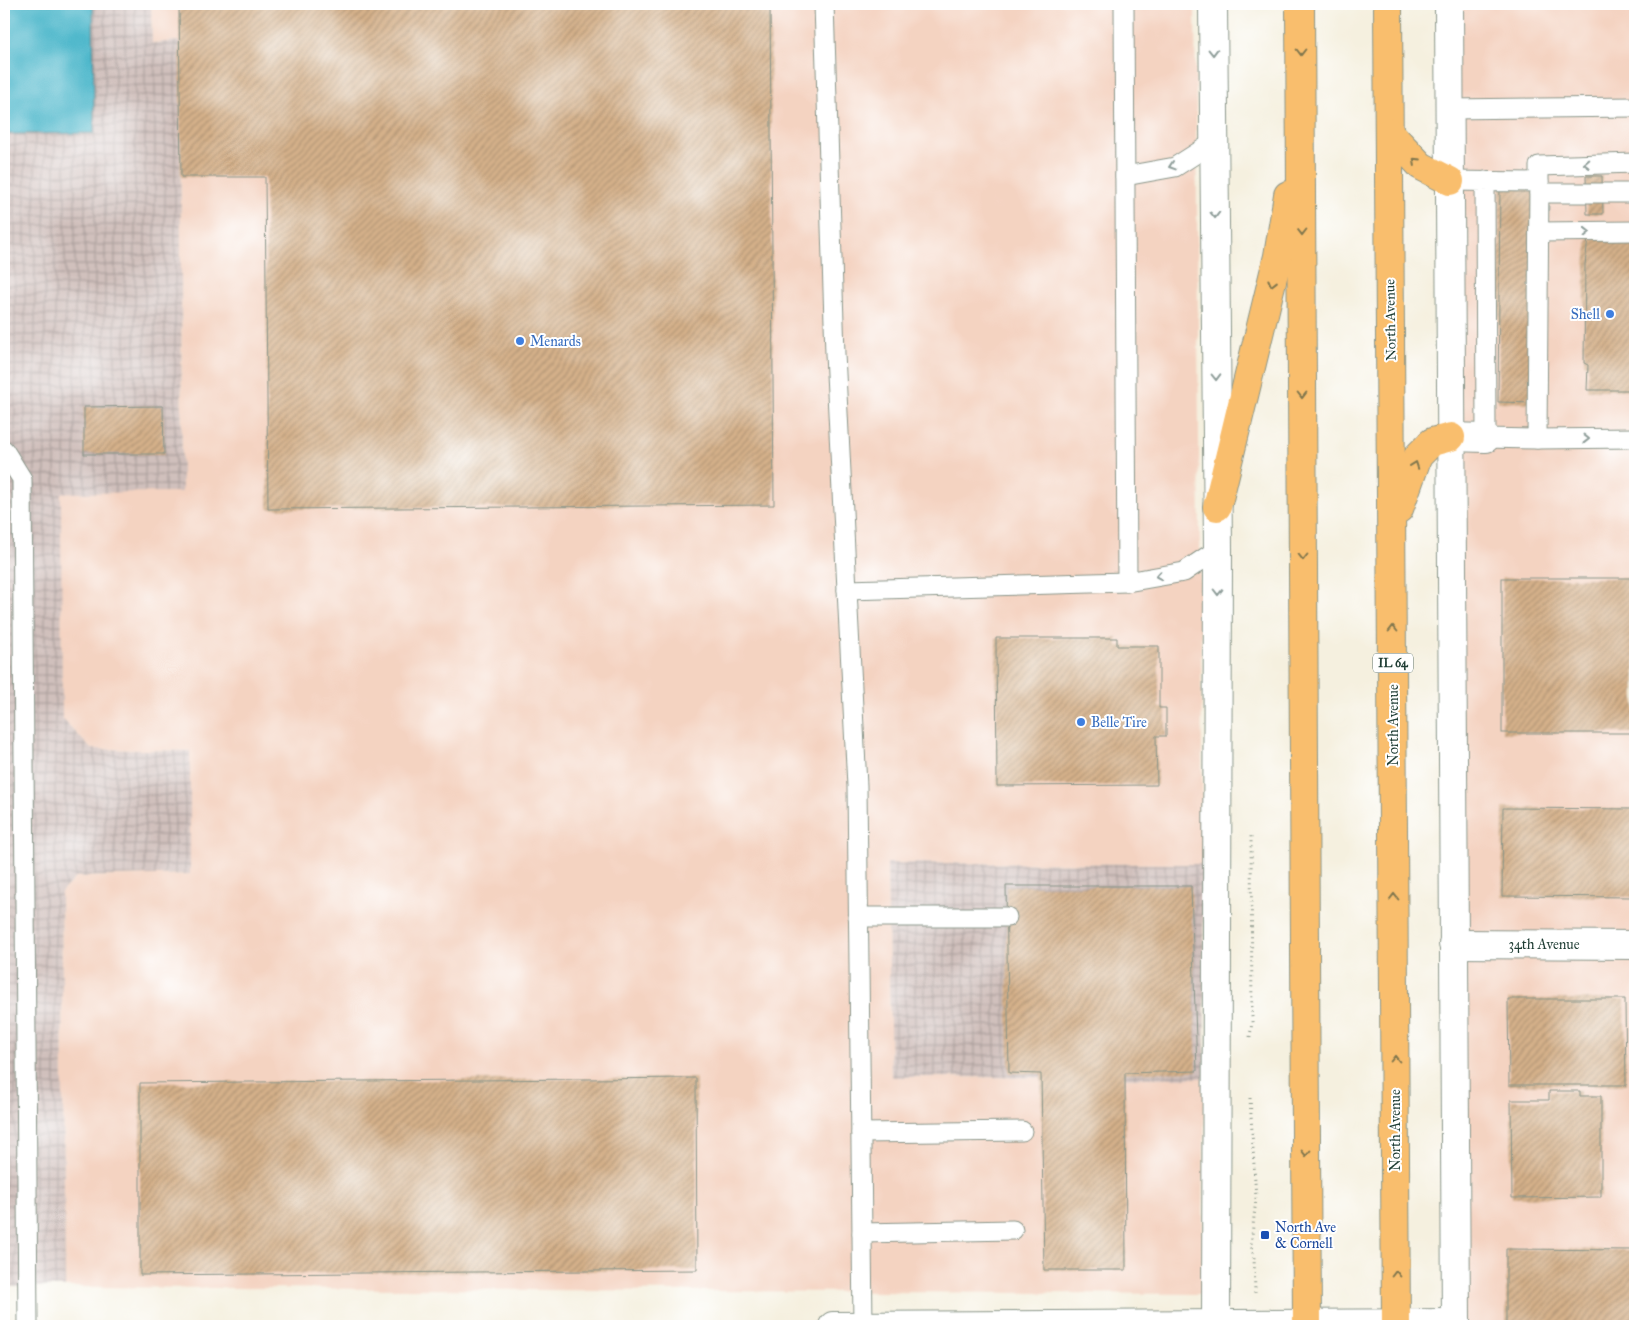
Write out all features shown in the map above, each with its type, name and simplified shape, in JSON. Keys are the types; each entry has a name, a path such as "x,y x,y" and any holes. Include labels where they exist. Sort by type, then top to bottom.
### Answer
{"main road":[{"path":"1300,4 1307,1325"},
{"name":"North Avenue","path":"1388,4 1396,1325"},
{"path":"1218,507 1278,256 1301,115"},
{"path":"1389,132 1421,166 1450,181"},
{"path":"1392,527 1418,456 1432,442 1451,437"}],"street":[{"path":"1212,4 1218,507 1216,1326"},
{"path":"833,1326 1456,1325 1449,4"},
{"path":"1451,437 1486,438"},
{"name":"34th Avenue","path":"1453,944 1635,945"}],"lane":[{"path":"824,4 835,345 856,786 863,1326"},
{"path":"1124,4 1127,582"},
{"path":"1450,109 1635,107"},
{"path":"1125,176 1175,167 1214,142"},
{"path":"1537,439 1539,166 1635,163"},
{"path":"1450,181 1485,181 1539,188 1635,193"},
{"path":"1485,181 1486,438 1635,438"},
{"path":"1539,232 1635,231"},
{"path":"4,450 22,479 28,1326"},
{"path":"846,590 1127,582 1184,572 1218,548"},
{"path":"858,917 1006,918"},
{"path":"861,1133 1022,1131"},
{"path":"862,1233 1013,1230"}],"shaded area":[{"path":"4,4 151,4 152,43 180,41 182,492 61,493 62,718 91,749 190,751 190,874 76,877 61,892 65,1287 4,1287"},
{"path":"151,4 1195,4 1203,864 887,863 891,1077 1205,1078 1202,1294 65,1287 61,892 76,877 190,874 190,751 91,749 62,718 60,492 182,492 180,41 152,43"},
{"path":"1449,4 1635,4 1635,1326 1456,1326"},
{"path":"887,863 1203,864 1205,1078 891,1077"}],"water":[{"path":"4,4 93,4 94,133 4,134"}],"building":[{"name":"Menards","path":"179,4 770,4 774,505 268,509 265,177 181,177"},
{"path":"1586,176 1602,176 1603,214 1587,214"},
{"path":"1500,186 1535,186 1533,403 1498,402"},
{"name":"Shell","path":"1588,238 1635,238 1635,390 1587,390 1588,365 1584,363 1585,265"},
{"path":"163,406 164,454 84,454 84,407"},
{"path":"1502,578 1635,578 1635,733 1502,733"},
{"name":"Belle Tire","path":"996,638 1117,638 1117,646 1159,646 1159,708 1166,708 1166,736 1156,736 1157,785 997,786"},
{"path":"1503,808 1635,809 1635,897 1502,896"},
{"path":"1006,886 1191,886 1197,1071 1125,1073 1126,1270 1044,1270 1041,1074 1009,1073"},
{"path":"1508,999 1625,999 1626,1085 1509,1085"},
{"path":"696,1078 697,1270 140,1275 140,1083"},
{"path":"1549,1091 1580,1091 1580,1096 1601,1096 1601,1197 1512,1198 1511,1100 1549,1100"},
{"path":"1506,1249 1635,1250 1635,1326 1506,1326"}],"place":[{"name":"Shell","path":"1610,314"},
{"name":"Menards","path":"520,341"},
{"name":"Belle Tire","path":"1081,722"},
{"name":"North Ave & Cornell","path":"1265,1235"}]}
